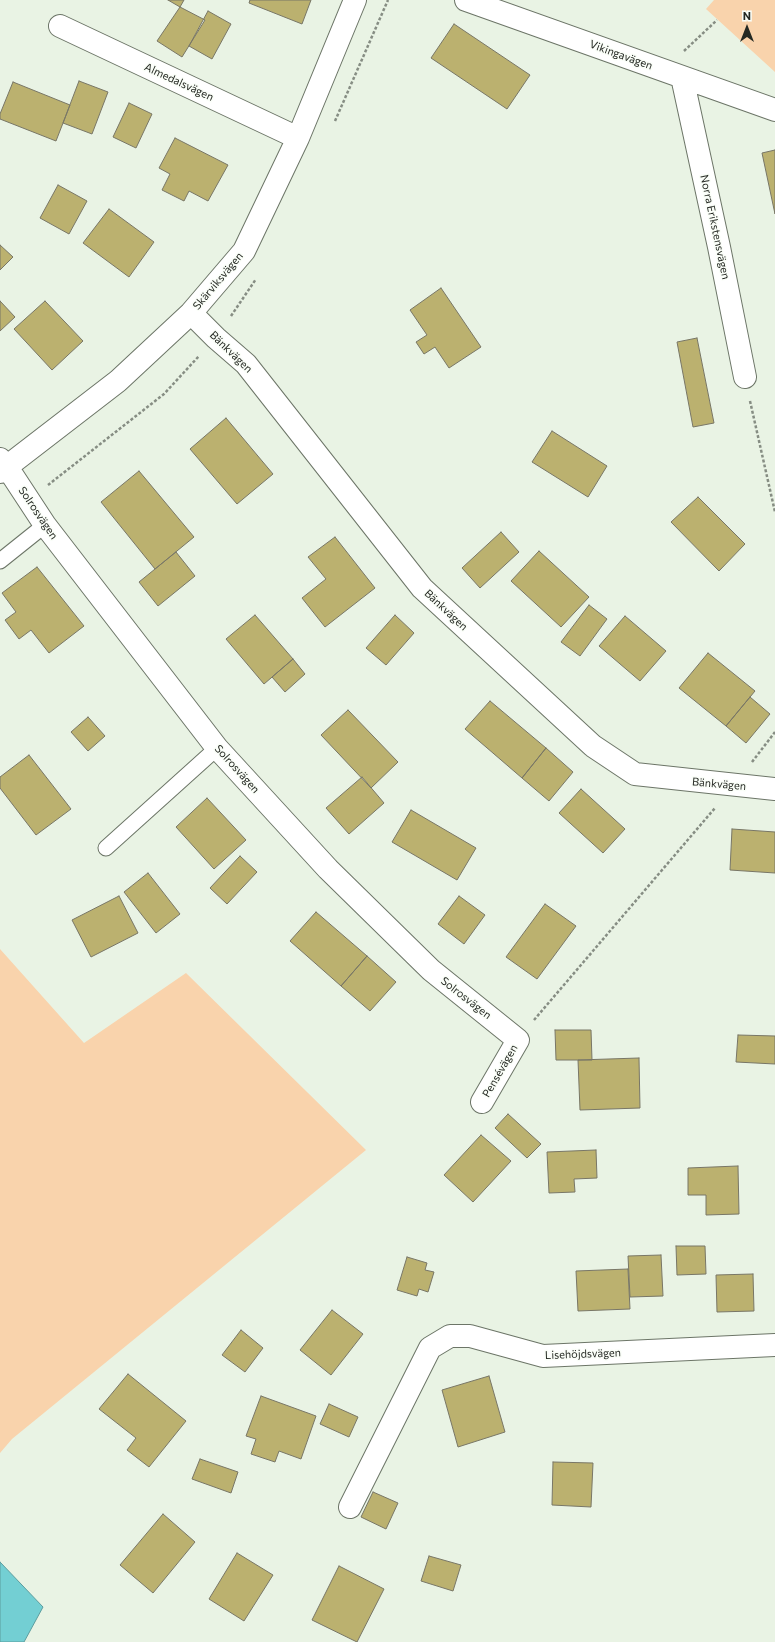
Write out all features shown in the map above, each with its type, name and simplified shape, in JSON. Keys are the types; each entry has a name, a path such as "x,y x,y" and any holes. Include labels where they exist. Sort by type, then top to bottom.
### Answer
{"street":[{"name":"Skärviksvägen","path":"2,466 118,381 191,313 244,250 298,138 356,0"},
{"name":"Vikingavägen","path":"466,0 490,3 673,74 775,110"},
{"name":"Almedalsvägen","path":"60,26 298,138"},
{"name":"Norra Erikstensvägen","path":"673,74 719,247 745,377"},
{"name":"Bänkvägen","path":"191,313 216,338 246,364 422,588 593,746 635,774 775,789"},
{"name":"Solrosvägen","path":"2,466 45,525 217,748 328,869 430,970 518,1040"},
{"name":"Pensévägen","path":"482,1102 518,1040"},
{"name":"Lisehöjdsvägen","path":"350,1507 430,1348 450,1336 470,1336 543,1356 775,1345"}],"lane":[{"path":"0,561 45,525"},
{"path":"106,848 217,748"}],"path":[{"path":"673,74 717,20"},
{"path":"745,377 775,512"},
{"path":"518,1040 734,785 775,732"}],"shaded area":[{"path":"714,0 775,0 775,72 706,9"},
{"path":"0,949 84,1043 186,973 366,1150 12,1439 0,1453"}],"water":[{"path":"0,1562 43,1607 24,1642 0,1642"}],"building":[{"path":"168,0 184,0 180,7"},
{"path":"250,0 311,0 302,24 249,3"},
{"path":"180,7 205,20 182,57 157,41"},
{"path":"208,11 231,24 212,59 189,46"},
{"path":"454,24 530,75 507,109 431,58"},
{"path":"79,81 108,92 92,134 63,123"},
{"path":"13,82 70,105 56,141 0,119 0,114"},
{"path":"129,103 152,114 136,148 113,137"},
{"path":"175,138 228,165 208,201 189,191 184,201 162,190 170,174 159,168"},
{"path":"775,150 775,214 762,153"},
{"path":"58,185 87,201 69,234 40,218"},
{"path":"109,209 154,242 129,277 83,243"},
{"path":"0,245 13,257 0,270"},
{"path":"441,288 481,347 449,368 435,347 424,354 416,342 427,335 410,310"},
{"path":"0,301 15,317 0,331"},
{"path":"45,301 83,341 52,370 14,329"},
{"path":"697,338 714,423 693,427 677,342"},
{"path":"226,418 273,474 237,504 190,449"},
{"path":"552,431 607,466 588,497 532,462"},
{"path":"139,471 194,537 155,569 101,502"},
{"path":"698,497 745,544 719,571 671,522"},
{"path":"501,532 519,552 480,588 462,568"},
{"path":"335,537 375,588 325,627 302,598 326,579 308,557"},
{"path":"539,551 589,597 561,627 511,581"},
{"path":"176,552 195,576 158,606 139,582"},
{"path":"37,567 84,626 49,653 31,630 19,639 5,620 16,612 2,593"},
{"path":"589,605 607,619 580,656 561,642"},
{"path":"255,615 293,659 264,684 226,639"},
{"path":"395,615 414,633 386,665 366,648"},
{"path":"625,616 666,651 640,681 599,646"},
{"path":"708,653 755,691 726,726 679,688"},
{"path":"293,659 305,674 285,692 272,677"},
{"path":"750,697 770,714 746,743 726,726"},
{"path":"490,701 546,748 522,778 465,729"},
{"path":"348,710 398,762 371,788 321,735"},
{"path":"88,717 105,736 88,751 71,732"},
{"path":"546,748 573,772 549,801 522,778"},
{"path":"29,755 71,809 36,835 0,788 0,777"},
{"path":"362,777 384,803 349,834 326,808"},
{"path":"581,789 625,829 603,853 559,813"},
{"path":"207,798 246,840 214,869 176,827"},
{"path":"411,810 476,848 457,880 392,842"},
{"path":"732,829 775,832 775,873 730,870"},
{"path":"240,856 257,872 227,904 210,888"},
{"path":"148,873 180,914 156,933 124,892"},
{"path":"119,896 138,933 91,957 72,920"},
{"path":"459,896 485,915 464,944 438,924"},
{"path":"545,904 576,926 537,979 506,957"},
{"path":"316,912 367,956 341,986 290,941"},
{"path":"367,956 396,982 370,1011 341,986"},
{"path":"555,1030 591,1030 592,1060 556,1060"},
{"path":"738,1035 775,1036 775,1064 736,1062"},
{"path":"639,1058 640,1108 580,1110 578,1060"},
{"path":"508,1114 541,1144 527,1158 495,1128"},
{"path":"481,1135 511,1161 473,1202 444,1175"},
{"path":"596,1150 597,1178 574,1179 575,1192 549,1193 547,1152"},
{"path":"738,1166 739,1214 706,1215 706,1195 688,1195 688,1168"},
{"path":"676,1246 705,1246 706,1274 677,1275"},
{"path":"661,1255 663,1296 630,1297 628,1256"},
{"path":"407,1257 427,1263 425,1270 434,1272 428,1292 419,1289 417,1296 397,1290"},
{"path":"628,1269 630,1309 578,1311 576,1271"},
{"path":"753,1274 754,1311 717,1312 716,1275"},
{"path":"332,1310 363,1334 331,1375 300,1350"},
{"path":"241,1330 263,1348 245,1372 222,1355"},
{"path":"128,1374 186,1421 149,1467 127,1450 136,1438 99,1409"},
{"path":"489,1376 505,1432 458,1447 442,1390"},
{"path":"261,1396 316,1416 301,1459 279,1451 275,1462 251,1454 256,1439 246,1436"},
{"path":"329,1404 358,1417 349,1437 320,1424"},
{"path":"200,1459 238,1472 231,1493 192,1479"},
{"path":"553,1462 593,1463 591,1507 552,1505"},
{"path":"373,1492 398,1503 386,1529 361,1517"},
{"path":"163,1514 195,1542 153,1593 120,1565"},
{"path":"237,1553 273,1575 244,1621 209,1599"},
{"path":"429,1556 461,1565 453,1591 421,1581"},
{"path":"339,1566 384,1589 357,1642 312,1620"}]}
